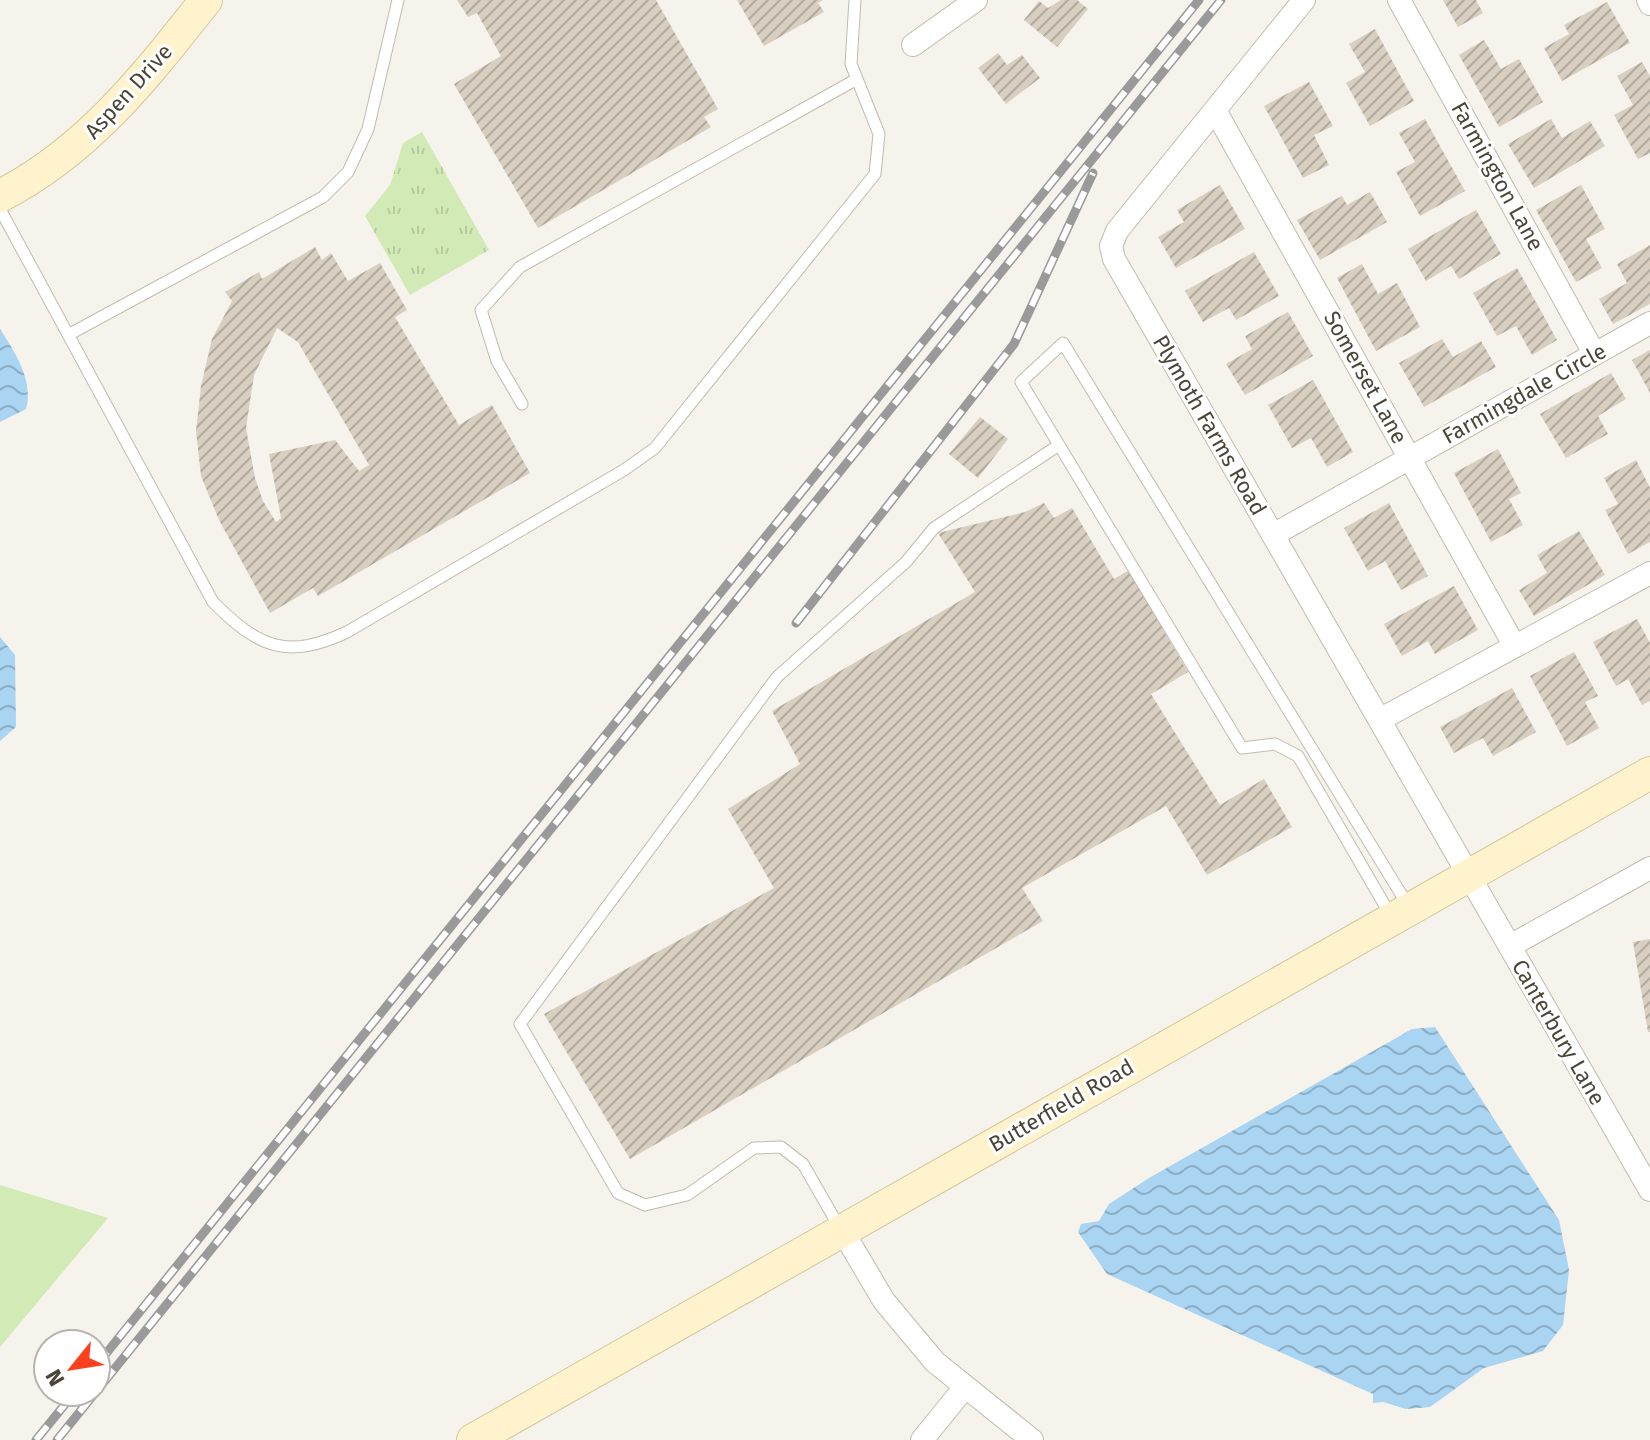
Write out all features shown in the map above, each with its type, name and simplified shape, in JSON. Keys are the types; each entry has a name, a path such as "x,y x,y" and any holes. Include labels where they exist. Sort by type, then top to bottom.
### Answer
{"main road":[{"name":"Aspen Drive","path":"0,196 33,179 91,135 149,72 206,0"},
{"name":"Butterfield Road","path":"473,1440 1650,773"}],"street":[{"path":"913,45 976,0"},
{"name":"Plymoth Farms Road","path":"1304,0 1117,231 1111,246 1114,259 1468,874"},
{"name":"Farmington Lane","path":"1399,0 1594,353"},
{"name":"Somerset Lane","path":"1215,110 1514,645"},
{"name":"Farmingdale Circle","path":"1273,535 1650,323"},
{"path":"1381,719 1650,573"},
{"path":"1510,946 1650,868"},
{"name":"Canterbury Lane","path":"1468,874 1650,1190"},
{"path":"842,1230 884,1301 935,1362 1032,1440"},
{"path":"922,1440 965,1387"}],"lane":[{"path":"68,335 323,197 348,172 368,129 398,0"},
{"path":"0,209 213,602 241,629 277,647 315,647 347,632 624,470 655,448 875,174 879,134 851,64 855,0"},
{"path":"522,404 497,361 481,310 520,267 857,79"},
{"path":"1063,343 1401,912 1298,756 1275,744 1242,748 1021,382 1063,343"},
{"path":"842,1230 803,1164 781,1147 754,1148 687,1195 645,1205 618,1193 520,1024 777,677 906,562 934,528 1059,445"}],"green space":[{"path":"422,132 489,250 410,295 365,216 390,185 403,143"},
{"path":"0,1185 108,1218 0,1347"}],"water":[{"path":"0,329 22,367 28,398 26,409 0,422"},
{"path":"0,637 15,655 16,727 0,741"},
{"path":"1435,1027 1559,1220 1569,1270 1563,1325 1543,1351 1484,1368 1430,1407 1406,1409 1383,1402 1373,1403 1373,1394 1107,1274 1078,1232 1081,1224 1099,1221 1109,1204 1149,1178 1412,1029"}],"building":[{"path":"457,0 656,0 718,109 704,117 711,127 538,228 454,84 501,56 477,13 468,17"},
{"path":"737,0 823,0 818,3 824,12 764,46"},
{"path":"1061,0 1077,0 1088,9 1057,47 1024,20 1039,1 1048,8"},
{"path":"1443,0 1476,0 1483,13 1458,27"},
{"path":"1607,2 1630,43 1562,81 1544,48 1569,34 1564,25"},
{"path":"1375,29 1414,101 1370,126 1346,83 1365,72 1349,44"},
{"path":"1484,40 1501,69 1519,59 1543,102 1499,127 1459,55"},
{"path":"998,53 1007,65 1022,55 1040,78 1006,104 978,68"},
{"path":"1642,62 1650,76 1650,153 1638,159 1614,115 1633,105 1617,76"},
{"path":"1309,82 1333,126 1314,135 1329,165 1303,178 1264,106"},
{"path":"1425,119 1465,191 1420,216 1396,172 1415,162 1399,133"},
{"path":"1551,119 1562,138 1590,121 1605,146 1534,188 1508,144"},
{"path":"1220,185 1245,229 1176,268 1158,237 1184,222 1177,210"},
{"path":"1581,185 1605,229 1586,239 1602,268 1576,282 1536,210"},
{"path":"1370,192 1387,222 1320,260 1297,220 1342,196 1347,205"},
{"path":"1476,210 1501,254 1459,279 1451,266 1426,281 1408,249"},
{"path":"1650,245 1650,304 1613,324 1599,299 1627,283 1617,264"},
{"path":"315,247 322,260 331,253 348,281 380,263 407,310 395,317 459,425 492,405 530,473 318,596 313,588 270,613 219,520 201,476 196,431 201,386 212,339 232,301 225,292 259,272 262,279","holes":["277,328 298,342 369,465 359,471 335,440 269,454 281,518 276,522 263,501 255,478 246,428 254,375"]},
{"path":"1254,252 1279,296 1236,320 1229,308 1203,322 1185,291"},
{"path":"1362,264 1378,294 1397,283 1420,327 1376,351 1337,278"},
{"path":"1517,268 1557,340 1532,355 1516,326 1497,336 1473,293"},
{"path":"1288,312 1313,356 1245,395 1226,364 1252,349 1245,336"},
{"path":"1442,339 1453,357 1481,341 1496,367 1424,407 1399,363"},
{"path":"1650,350 1650,393 1632,360"},
{"path":"1611,373 1626,399 1598,416 1608,434 1566,458 1540,414"},
{"path":"1313,380 1353,452 1327,467 1311,438 1292,448 1268,405"},
{"path":"980,417 1008,439 978,478 949,454"},
{"path":"1498,449 1521,493 1509,499 1523,525 1491,542 1454,473"},
{"path":"1636,460 1650,488 1650,542 1628,554 1605,510 1618,504 1604,478"},
{"path":"1044,503 1054,518 1072,508 1114,579 1129,570 1158,614 1155,616 1188,672 1151,694 1220,805 1264,779 1292,827 1207,875 1166,806 1022,888 1043,921 630,1159 544,1014 774,888 728,809 800,764 772,711 975,592 938,533 1025,512"},
{"path":"1389,503 1428,576 1401,590 1385,561 1368,571 1344,528"},
{"path":"1579,531 1605,575 1534,616 1519,590 1547,573 1537,555"},
{"path":"1454,586 1478,630 1435,654 1428,641 1402,656 1384,624"},
{"path":"1637,619 1650,643 1650,701 1642,705 1628,679 1616,686 1593,642"},
{"path":"1574,652 1598,696 1585,702 1599,728 1567,746 1530,676"},
{"path":"1512,688 1536,732 1493,756 1483,738 1454,753 1440,727"},
{"path":"1650,939 1650,1032 1648,1032 1633,942"}],"railway":[{"path":"112,1346 1199,0"},
{"path":"57,1440 1221,0"},
{"path":"796,623 1014,344 1093,173"},
{"path":"36,1440 62,1408"}]}
